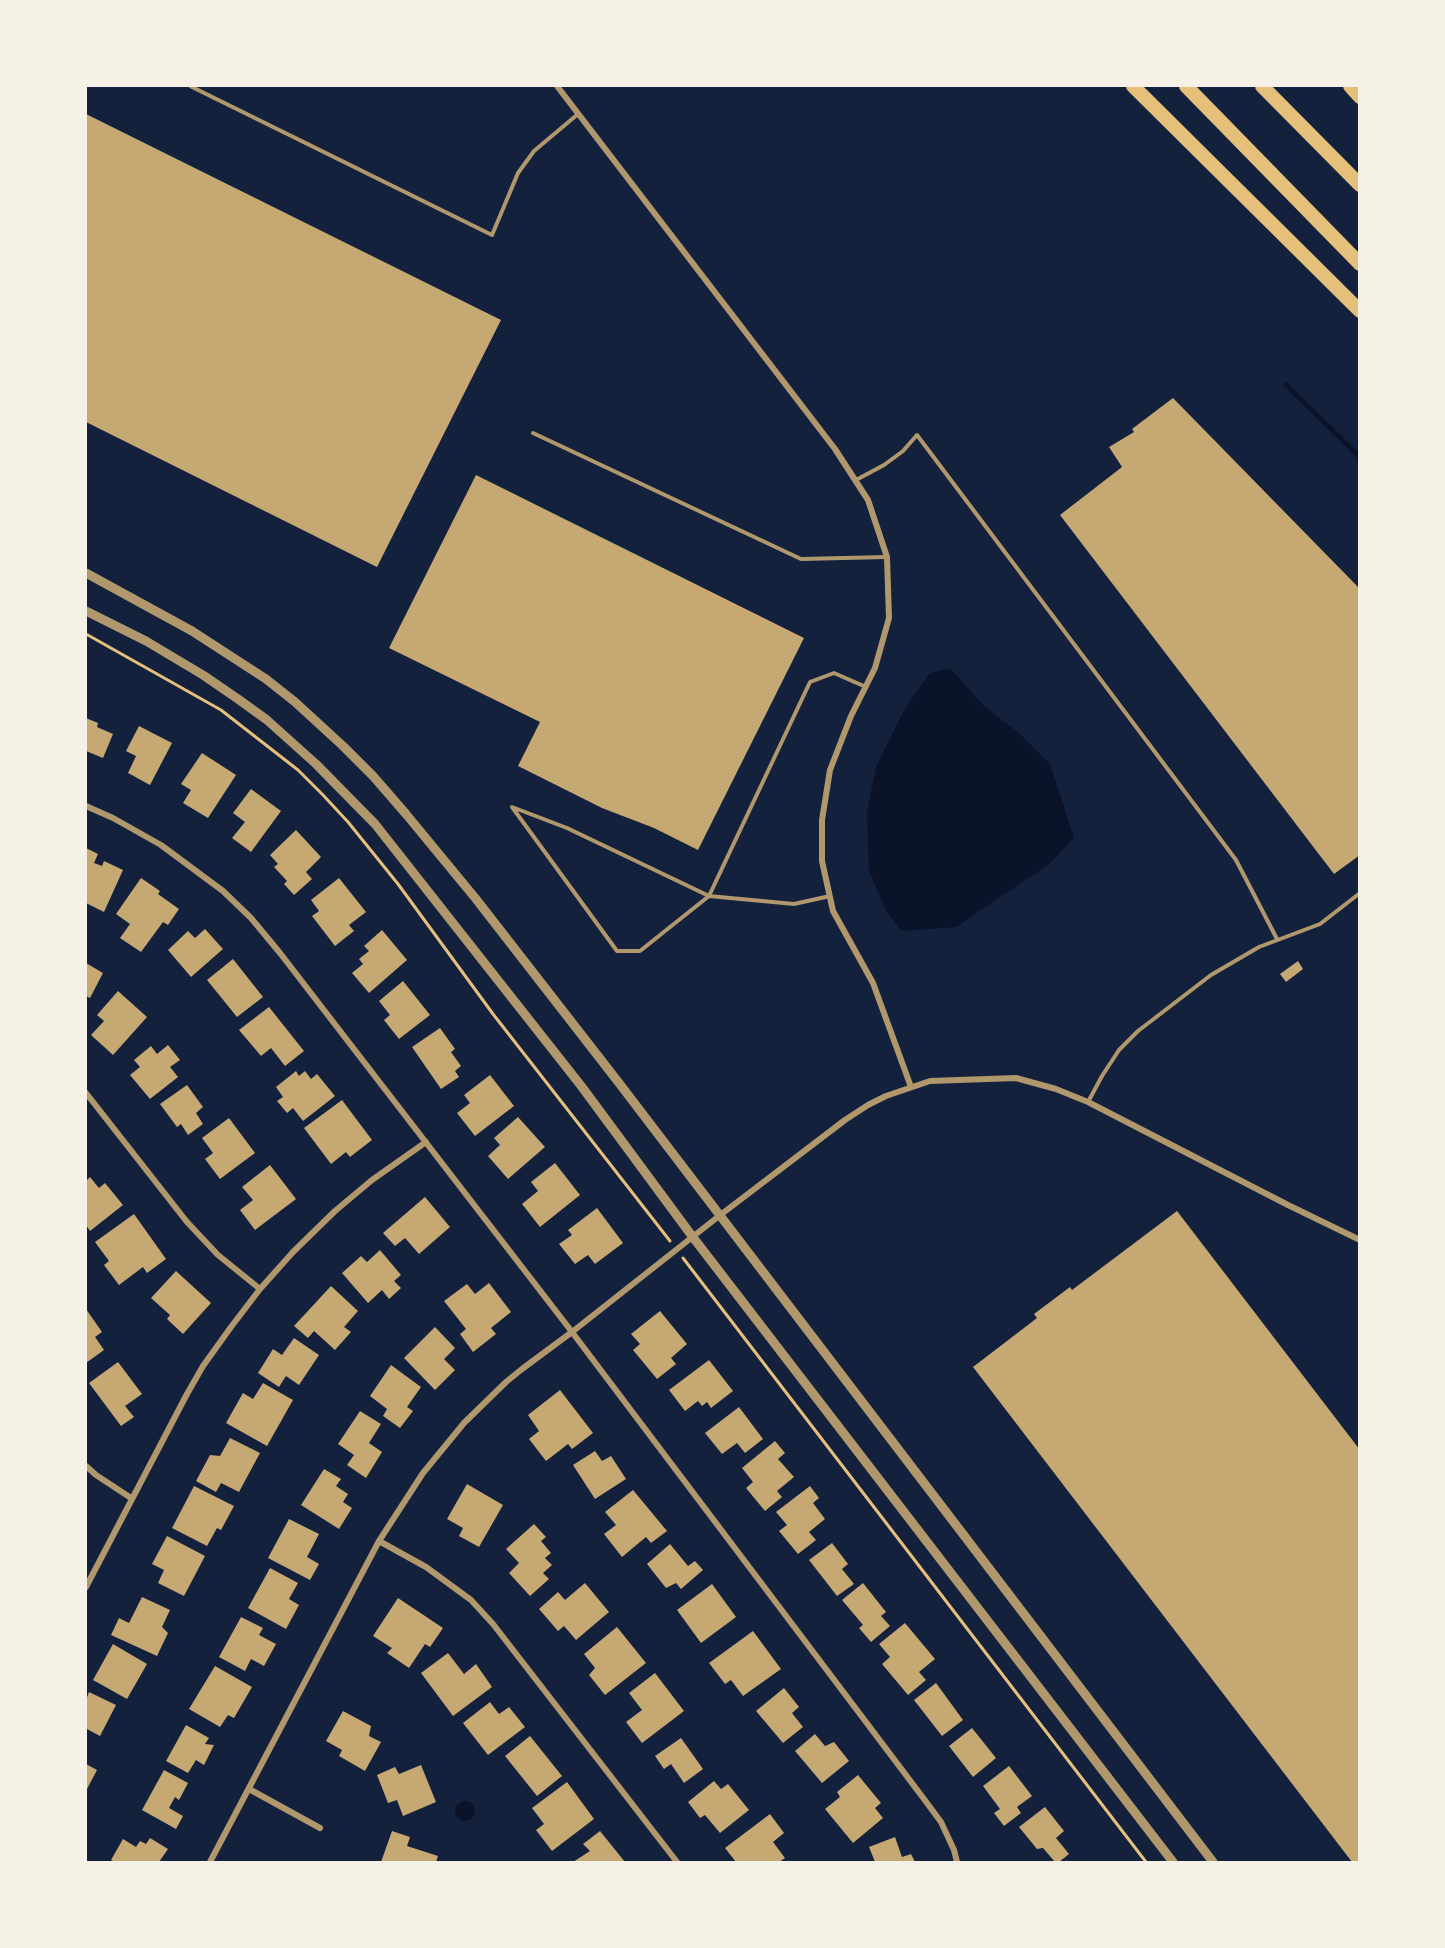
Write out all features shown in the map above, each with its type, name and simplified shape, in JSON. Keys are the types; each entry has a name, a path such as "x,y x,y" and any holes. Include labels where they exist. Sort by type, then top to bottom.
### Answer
{"highway":[{"path":"1133,86 1359,311"},
{"path":"1186,86 1359,264"},
{"path":"1262,86 1359,185"},
{"path":"1350,86 1359,98"}],"street":[{"path":"556,86 836,449 868,500 887,557 889,618 875,668 851,716 830,770 822,819 822,861 833,911 873,983 911,1087"},
{"path":"86,573 192,631 266,679 295,702 373,776 476,899 619,1083 1213,1863"},
{"path":"86,611 146,641 203,675 267,720 316,764 375,824 582,1087 692,1236 1173,1863"},
{"path":"86,806 162,845 223,891 251,918 280,953 572,1332 935,1814 954,1850 957,1863"},
{"path":"210,1863 380,1540 423,1473 464,1423 506,1382 692,1236 845,1120 886,1096 930,1081 1016,1078 1056,1089 1088,1102 1359,1240"},
{"path":"86,1093 198,1234 231,1266 260,1289"},
{"path":"86,1587 131,1498 203,1366 260,1289 293,1252 352,1196 426,1143"},
{"path":"86,1466 131,1498"},
{"path":"380,1540 440,1577 471,1600 500,1632 677,1863"},
{"path":"249,1790 320,1828"}],"lane":[{"path":"190,86 492,235 518,173 534,152 578,114"},
{"path":"533,433 801,559 887,557"},
{"path":"856,480 903,452 917,435 1236,860 1277,939"},
{"path":"830,896 794,904 709,896 567,828 512,807 617,951 640,951 709,896 810,682 834,672 866,687"},
{"path":"1088,1102 1119,1050 1138,1031 1211,975 1277,939 1320,924 1359,893"}],"path":[{"path":"86,634 221,710 298,770 323,795 398,884 494,1014 664,1233"},
{"path":"689,1265 1146,1863"}],"water":[{"path":"950,668 984,706 1018,732 1050,764 1074,838 1048,865 957,927 902,931 886,911 869,871 867,812 876,767 904,710 930,673"},
{"path":"465,1801 472,1804 475,1811 472,1818 465,1821 458,1818 455,1811 458,1804"}],"building":[{"path":"86,114 501,320 377,567 86,422"},
{"path":"1173,398 1360,589 1360,855 1334,874 1060,515 1122,467 1109,447 1134,432 1132,429"},
{"path":"476,475 804,638 698,850 654,828 602,808 518,766 540,722 389,648"},
{"path":"86,718 98,723 97,727 113,734 103,758 86,751"},
{"path":"139,726 172,743 150,785 128,773 136,756 126,751"},
{"path":"202,753 236,775 208,818 183,803 191,790 181,784"},
{"path":"251,789 281,811 251,852 232,838 245,822 233,813"},
{"path":"296,830 321,857 306,872 312,879 294,895 284,884 287,881 274,867 278,864 270,855"},
{"path":"86,848 98,854 94,863 102,866 104,861 123,870 104,912 86,903"},
{"path":"141,878 160,891 158,894 179,909 168,925 163,922 141,952 120,938 130,924 116,914"},
{"path":"339,878 366,912 349,925 354,931 335,946 312,916 319,911 311,900"},
{"path":"205,929 223,949 191,977 168,950 188,931 195,938"},
{"path":"382,930 407,960 369,993 352,973 363,964 359,959 369,951 364,946"},
{"path":"233,959 263,997 237,1017 207,980"},
{"path":"1298,961 1303,969 1286,982 1280,974"},
{"path":"86,963 103,973 90,998 86,996"},
{"path":"403,981 430,1015 399,1039 384,1020 390,1015 379,1001"},
{"path":"118,991 147,1017 113,1055 91,1035 104,1021 97,1015"},
{"path":"269,1007 304,1051 285,1066 271,1048 261,1056 239,1030"},
{"path":"440,1028 455,1049 451,1052 461,1066 455,1071 459,1077 441,1089 412,1047"},
{"path":"168,1045 180,1060 170,1067 178,1077 150,1099 130,1075 140,1067 134,1060 151,1046 157,1054"},
{"path":"296,1071 299,1076 305,1071 311,1079 317,1074 335,1096 303,1121 293,1108 287,1113 277,1101 283,1097 276,1087"},
{"path":"490,1075 514,1106 475,1136 457,1113 470,1103 464,1095"},
{"path":"187,1085 203,1107 196,1113 203,1124 188,1135 181,1124 177,1127 160,1104"},
{"path":"342,1100 372,1140 350,1157 346,1152 331,1164 304,1128"},
{"path":"518,1117 545,1147 508,1179 488,1156 500,1145 494,1138"},
{"path":"229,1118 255,1153 220,1179 205,1159 213,1153 202,1138"},
{"path":"555,1163 580,1195 540,1227 522,1204 538,1191 531,1182"},
{"path":"270,1165 296,1199 255,1230 240,1210 253,1200 242,1187"},
{"path":"90,1177 99,1188 105,1183 123,1205 90,1231 86,1225 86,1181"},
{"path":"425,1197 450,1227 419,1254 405,1238 395,1246 383,1233"},
{"path":"597,1208 623,1243 595,1264 588,1255 575,1264 559,1244 572,1235 568,1230"},
{"path":"1177,1211 1360,1450 1360,1862 1352,1862 973,1367 1037,1318 1034,1314 1070,1287 1072,1290"},
{"path":"134,1214 166,1259 147,1273 143,1267 119,1285 104,1265 109,1261 95,1242"},
{"path":"380,1250 401,1275 394,1281 401,1288 389,1299 382,1290 368,1303 342,1273 361,1256 367,1262"},
{"path":"176,1271 211,1303 183,1334 167,1319 170,1315 151,1298"},
{"path":"489,1283 511,1312 491,1328 496,1334 473,1352 460,1334 466,1329 444,1301 467,1284 475,1294"},
{"path":"331,1286 358,1311 344,1327 351,1332 335,1350 314,1331 308,1338 294,1326"},
{"path":"86,1309 102,1332 95,1337 104,1350 86,1363"},
{"path":"660,1311 687,1344 671,1358 676,1364 657,1379 633,1350 640,1344 631,1334"},
{"path":"435,1327 455,1348 444,1359 455,1370 435,1390 404,1358"},
{"path":"294,1338 319,1355 299,1385 286,1376 279,1387 258,1373 273,1349 282,1355"},
{"path":"709,1360 733,1391 711,1408 707,1402 702,1406 698,1401 685,1411 669,1390"},
{"path":"118,1362 142,1394 125,1406 134,1417 121,1426 89,1383"},
{"path":"391,1365 421,1387 407,1407 413,1411 400,1428 383,1416 387,1409 370,1396"},
{"path":"263,1383 293,1400 267,1446 226,1423 243,1393 253,1399"},
{"path":"560,1390 593,1433 572,1449 568,1444 546,1461 529,1439 539,1431 528,1415"},
{"path":"739,1407 763,1439 745,1453 737,1443 722,1454 705,1433"},
{"path":"360,1411 381,1424 369,1443 382,1452 366,1478 347,1465 354,1455 338,1444"},
{"path":"230,1438 260,1453 239,1492 221,1483 216,1492 196,1481 210,1455 220,1456"},
{"path":"775,1441 785,1453 778,1459 794,1477 777,1491 782,1497 765,1511 746,1488 753,1482 742,1468"},
{"path":"595,1451 602,1461 611,1456 626,1479 595,1499 573,1465"},
{"path":"324,1469 341,1479 336,1486 348,1494 343,1502 352,1508 339,1529 301,1505"},
{"path":"467,1484 503,1505 479,1547 459,1536 463,1528 447,1519"},
{"path":"194,1486 234,1506 221,1530 217,1528 207,1546 172,1528"},
{"path":"810,1486 819,1498 813,1503 825,1519 809,1532 816,1540 798,1554 779,1531 787,1525 776,1512"},
{"path":"633,1490 667,1531 651,1543 646,1537 622,1557 604,1534 616,1525 605,1512"},
{"path":"289,1519 319,1534 307,1557 319,1564 310,1580 268,1558"},
{"path":"534,1524 546,1537 541,1541 551,1553 545,1558 552,1565 543,1573 549,1579 530,1596 509,1573 519,1563 506,1549"},
{"path":"167,1536 205,1556 184,1596 158,1583 164,1570 152,1564"},
{"path":"832,1543 848,1564 842,1569 854,1584 837,1596 809,1560"},
{"path":"670,1544 688,1566 695,1561 703,1570 681,1589 676,1583 666,1588 647,1564"},
{"path":"270,1568 298,1583 289,1599 299,1605 286,1629 248,1608"},
{"path":"585,1583 609,1612 576,1640 564,1626 558,1631 539,1609 558,1592 565,1600"},
{"path":"863,1583 886,1612 881,1616 890,1626 871,1642 859,1628 863,1625 842,1600"},
{"path":"712,1584 736,1617 701,1643 677,1610"},
{"path":"142,1597 170,1610 162,1627 168,1633 157,1656 111,1635 119,1618 129,1623"},
{"path":"398,1598 443,1628 430,1647 425,1644 409,1668 387,1653 392,1648 373,1636"},
{"path":"241,1617 263,1628 259,1635 276,1644 264,1666 251,1659 245,1671 219,1657"},
{"path":"905,1623 935,1659 919,1672 926,1680 908,1695 882,1664 890,1657 879,1644"},
{"path":"617,1627 646,1663 605,1695 589,1675 595,1668 584,1654"},
{"path":"753,1631 781,1669 743,1696 731,1680 725,1684 709,1663"},
{"path":"113,1644 147,1664 127,1699 93,1680"},
{"path":"448,1653 464,1674 476,1664 492,1687 453,1716 421,1673"},
{"path":"215,1666 252,1687 234,1718 228,1715 220,1727 189,1709"},
{"path":"655,1673 684,1711 642,1743 626,1722 642,1710 629,1693"},
{"path":"936,1683 963,1720 942,1736 914,1700"},
{"path":"784,1688 799,1707 792,1713 803,1727 783,1743 756,1711"},
{"path":"89,1692 116,1705 100,1736 87,1729 86,1733 86,1700"},
{"path":"490,1702 499,1714 509,1707 525,1727 488,1755 463,1723"},
{"path":"343,1711 371,1726 369,1736 381,1742 365,1771 339,1756 342,1750 326,1741"},
{"path":"186,1725 209,1738 205,1744 214,1745 204,1765 196,1760 188,1773 166,1761"},
{"path":"972,1728 996,1758 973,1777 949,1746"},
{"path":"815,1734 825,1746 834,1742 849,1761 822,1783 795,1751"},
{"path":"530,1736 562,1776 537,1796 505,1756"},
{"path":"681,1738 703,1769 684,1783 671,1764 664,1769 655,1756"},
{"path":"86,1764 97,1770 86,1791"},
{"path":"421,1765 436,1802 403,1816 397,1800 388,1803 377,1775 395,1767 399,1774"},
{"path":"1009,1766 1032,1796 1017,1807 1021,1813 1004,1826 994,1813 1000,1809 983,1786"},
{"path":"164,1770 188,1783 179,1800 175,1797 169,1808 183,1816 176,1829 142,1810"},
{"path":"858,1775 881,1803 875,1808 883,1818 853,1843 825,1809 840,1797 837,1792"},
{"path":"714,1781 721,1789 728,1784 749,1810 720,1833 705,1815 700,1818 688,1802"},
{"path":"567,1782 594,1819 552,1851 536,1830 544,1824 532,1808"},
{"path":"1045,1807 1064,1831 1056,1838 1069,1854 1059,1862 1055,1862 1043,1848 1037,1849 1019,1827"},
{"path":"770,1814 784,1833 773,1842 785,1858 779,1862 736,1862 725,1848"},
{"path":"392,1831 410,1837 407,1846 438,1856 436,1862 381,1862"},
{"path":"600,1831 625,1862 573,1862 590,1851 583,1844"},
{"path":"895,1837 902,1857 911,1854 915,1862 875,1862 869,1847"},
{"path":"150,1838 168,1849 159,1862 115,1862 111,1860 123,1839 136,1847 140,1841 146,1844"}],"waterway":[{"path":"1286,385 1360,457"}]}
